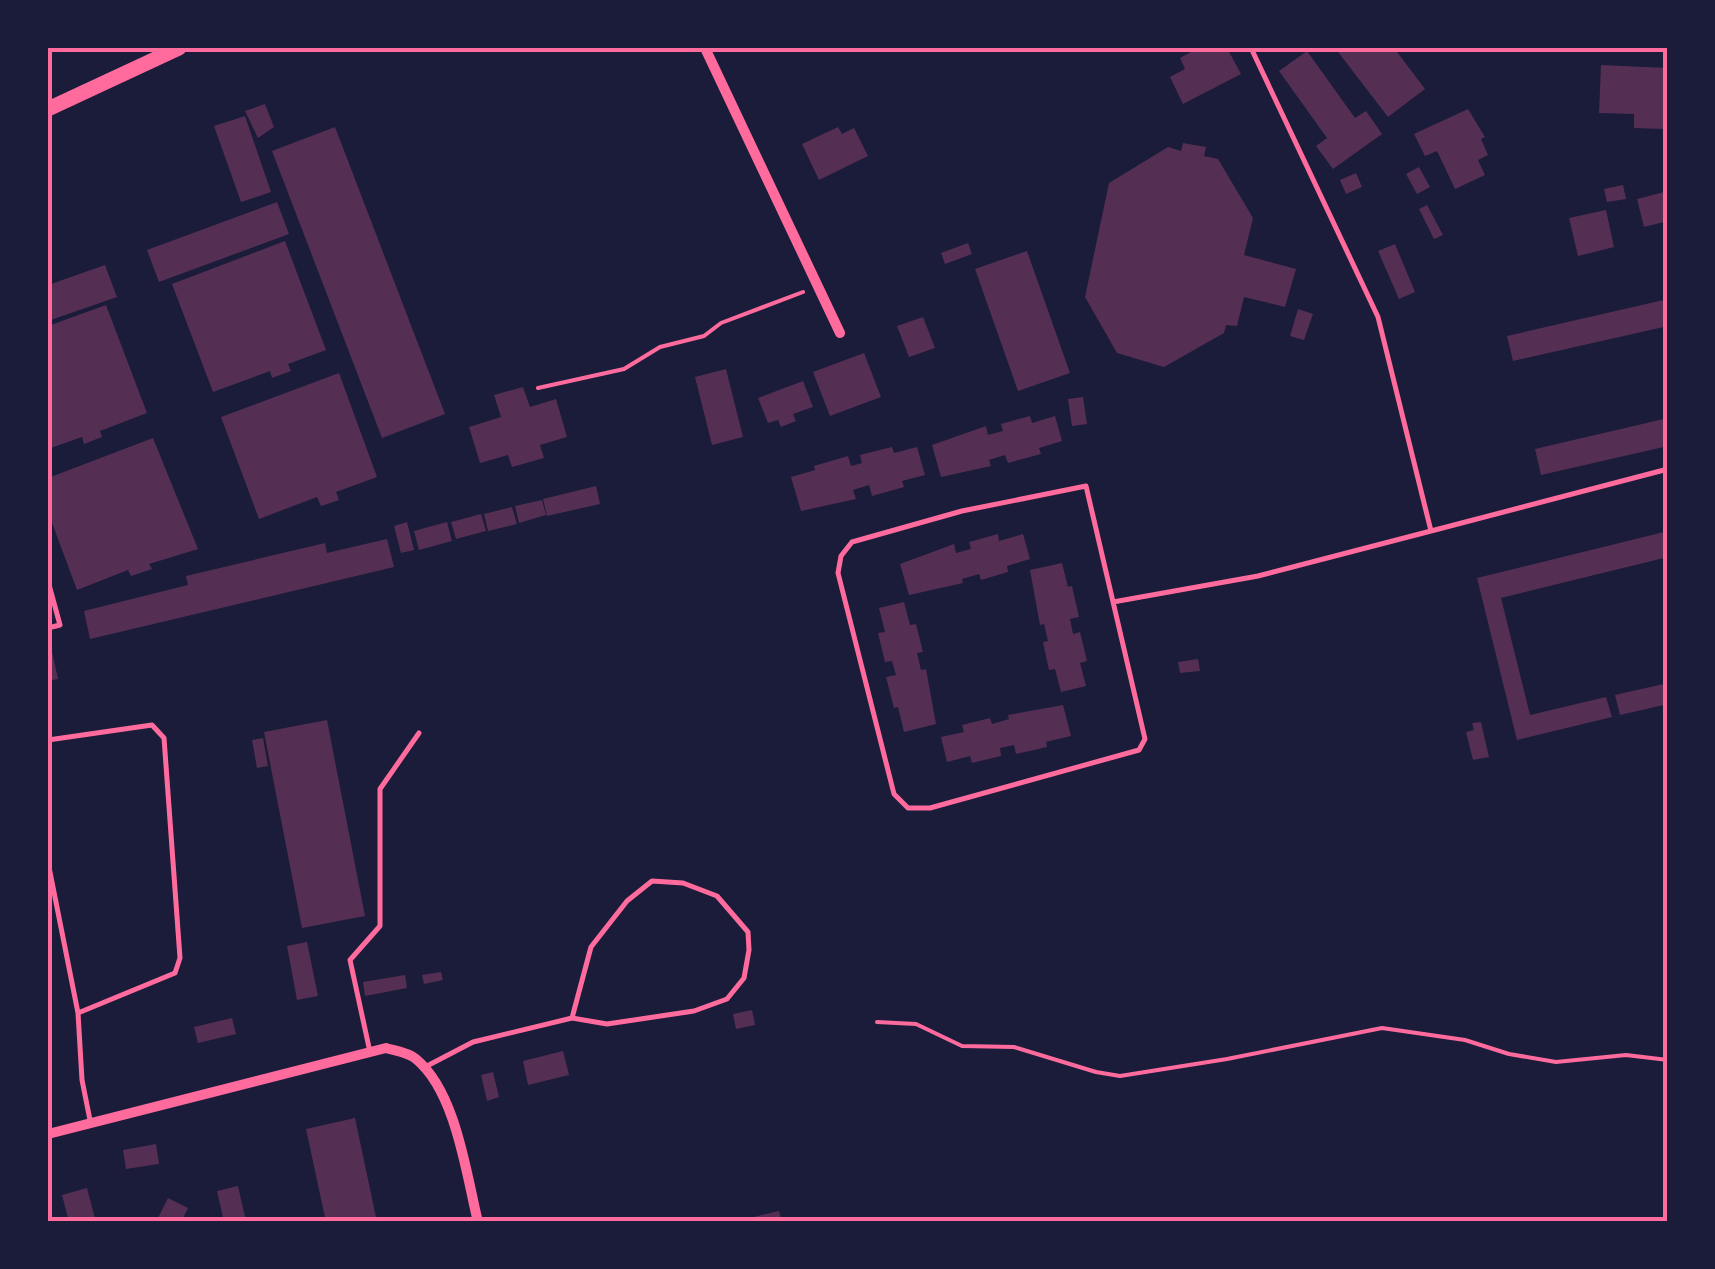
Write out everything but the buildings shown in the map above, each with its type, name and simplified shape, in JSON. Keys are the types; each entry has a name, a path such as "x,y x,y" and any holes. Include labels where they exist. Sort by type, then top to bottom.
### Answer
{"main road":[{"path":"48,109 179,48"}],"street":[{"path":"705,48 840,332"},
{"path":"48,1134 386,1048 413,1056 434,1078 452,1119 478,1222"}],"lane":[{"path":"1251,48 1378,317 1431,531"},
{"path":"1113,602 1258,576 1668,469"},
{"path":"1086,486 1113,602 1145,739 1139,750 930,808 908,808 894,794 838,573 841,556 852,542 962,511 1086,486"},
{"path":"48,582 60,625 48,628"},
{"path":"48,740 152,726 164,738 180,958 175,973 78,1014"},
{"path":"370,1052 350,960 380,926 380,789 419,733"},
{"path":"48,862 78,1014 82,1080 90,1123"},
{"path":"424,1067 474,1042 572,1018 607,1024 694,1011 727,999 744,978 750,950 748,932 717,896 683,883 652,881 627,901 592,947 572,1018"}],"path":[{"path":"538,388 624,369 660,347 704,336 721,323 787,301 816,286"},
{"path":"877,1022 916,1024 962,1046 1014,1046 1120,1076 1382,1028 1465,1040 1510,1054 1556,1062 1626,1055 1668,1060"}]}
